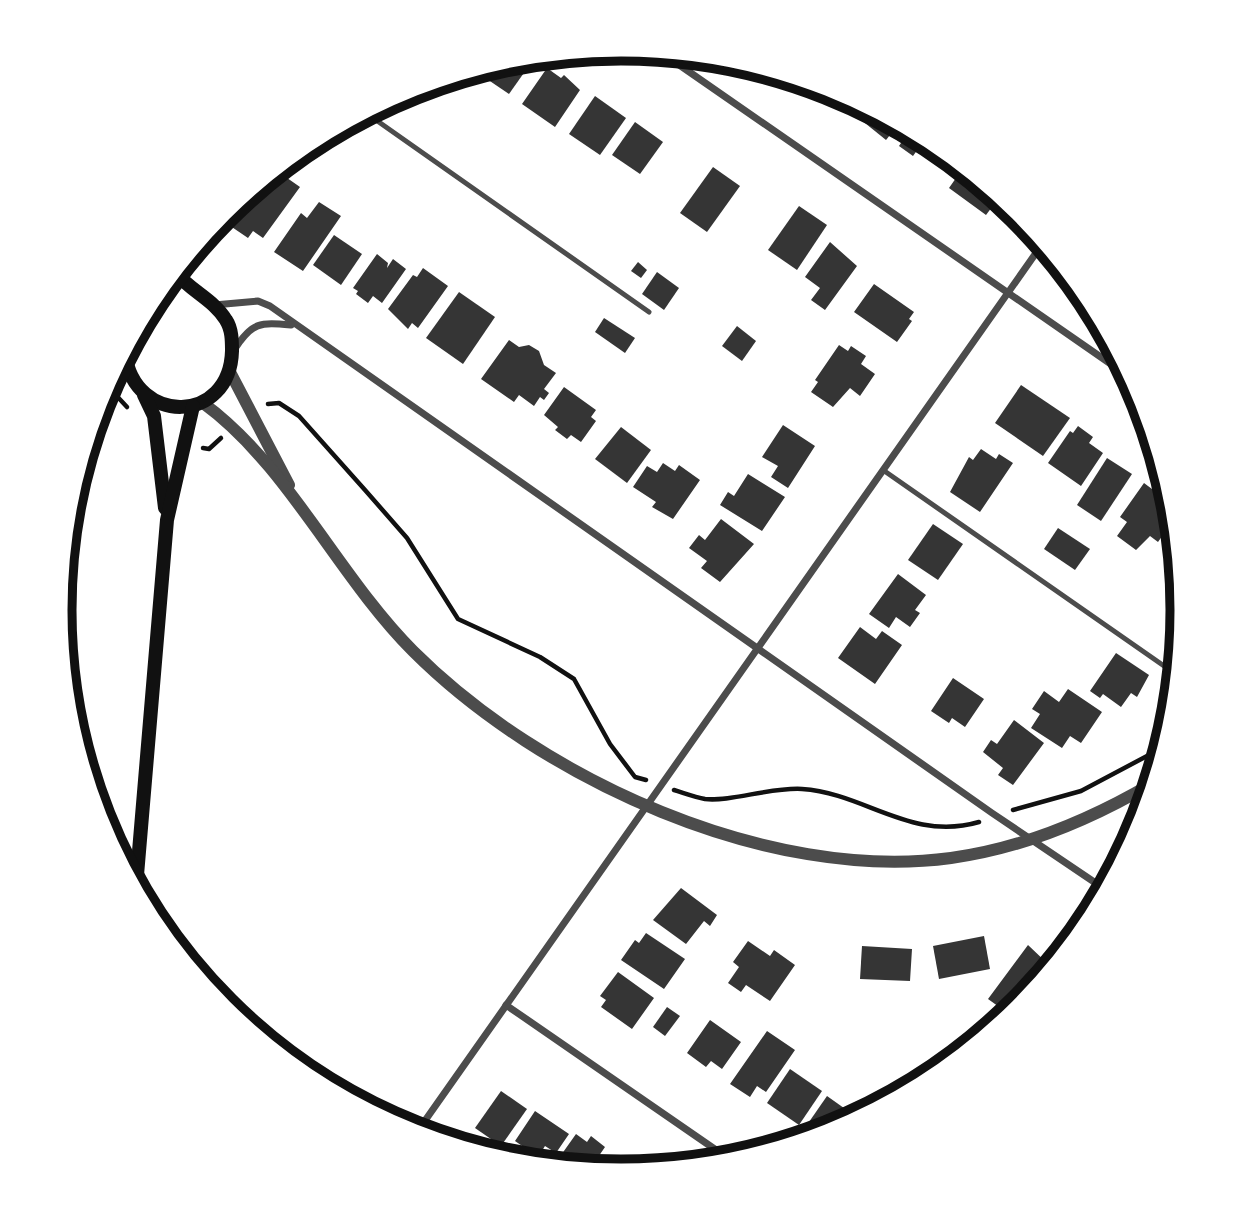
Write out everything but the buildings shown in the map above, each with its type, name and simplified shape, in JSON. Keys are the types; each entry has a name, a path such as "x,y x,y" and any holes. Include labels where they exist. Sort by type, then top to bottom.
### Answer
{"main road":[{"path":"138,869 167,520 181,446 198,404 230,372 232,353 228,321 214,305 184,279"},
{"path":"128,369 130,377 142,392 154,416 167,520"},
{"path":"142,392 166,407 180,409 198,404"}],"street":[{"path":"678,64 1113,365"},
{"path":"423,1123 1036,251"},
{"path":"214,305 258,301 1097,884"},
{"path":"232,353 244,334 258,324 293,325"},
{"path":"230,372 298,503"},
{"path":"198,404 233,429 298,503 385,621 436,672 529,741 614,791 696,825 748,842 845,859 902,862 951,858 1034,841 1066,828 1141,789"},
{"path":"506,1004 717,1151"}],"lane":[{"path":"376,120 649,312"},
{"path":"883,470 1168,668"}],"path":[{"path":"116,395 130,411"},
{"path":"252,414 267,404 279,403 299,416 407,538 458,619 540,657 574,680 610,744 635,777 708,799 773,789 804,789 852,800 899,821 936,827 972,824 1080,791 1152,753"},
{"path":"181,446 209,449 233,429"}]}
